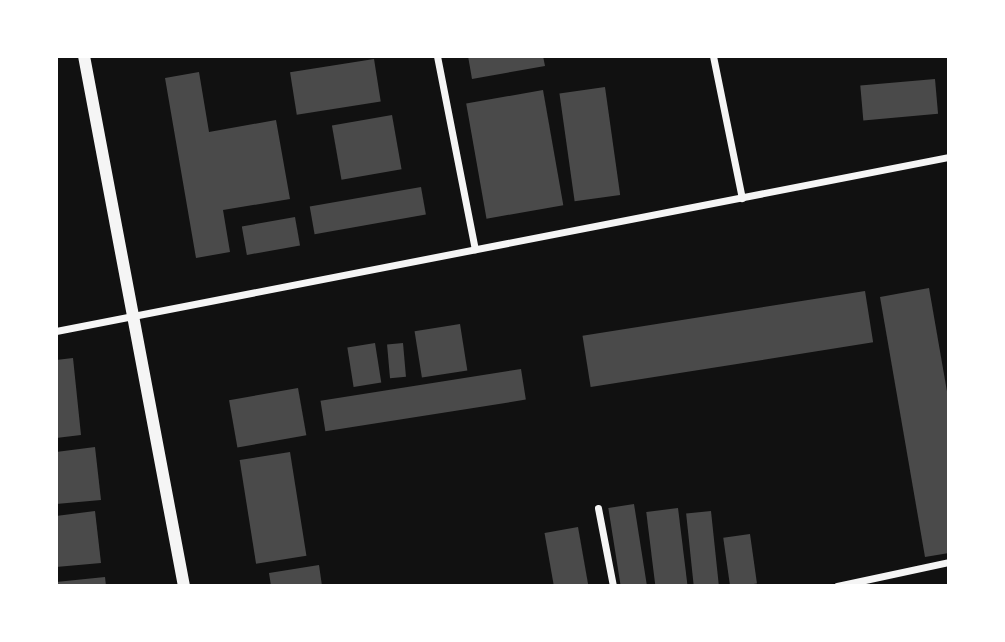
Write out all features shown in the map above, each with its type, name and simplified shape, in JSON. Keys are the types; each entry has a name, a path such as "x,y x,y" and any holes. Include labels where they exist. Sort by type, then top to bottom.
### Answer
{"street":[{"path":"83,56 184,586"},
{"path":"437,56 475,249"},
{"path":"713,56 742,198"},
{"path":"56,331 949,158"},
{"path":"598,508 613,586"},
{"path":"837,586 949,562"}],"building":[{"path":"468,56 543,56 545,66 472,79"},
{"path":"374,59 381,101 297,115 290,72"},
{"path":"199,72 209,132 276,120 290,199 223,210 230,252 196,258 165,78"},
{"path":"935,79 938,114 863,120 860,86"},
{"path":"605,87 620,195 575,201 559,93"},
{"path":"543,90 563,205 487,219 466,104"},
{"path":"392,115 402,169 341,180 332,126"},
{"path":"421,187 426,215 315,234 310,207"},
{"path":"295,217 300,246 247,255 242,226"},
{"path":"929,288 949,403 949,553 925,557 880,297"},
{"path":"865,291 873,342 591,387 583,336"},
{"path":"460,324 467,370 422,378 415,331"},
{"path":"375,343 381,383 354,387 347,347"},
{"path":"403,343 406,377 390,378 387,344"},
{"path":"73,358 81,435 56,438 56,360"},
{"path":"521,369 526,400 325,431 320,401"},
{"path":"298,388 306,435 237,447 229,400"},
{"path":"95,447 101,500 56,504 56,452"},
{"path":"290,452 306,556 256,564 240,460"},
{"path":"634,504 647,586 621,586 608,508"},
{"path":"678,508 688,586 655,586 646,512"},
{"path":"95,511 101,563 56,567 56,516"},
{"path":"711,511 719,586 694,586 686,514"},
{"path":"578,527 588,586 554,586 545,533"},
{"path":"750,534 757,584 730,586 723,538"},
{"path":"319,565 322,586 271,586 269,573"},
{"path":"105,577 106,586 56,586 56,582"}]}
